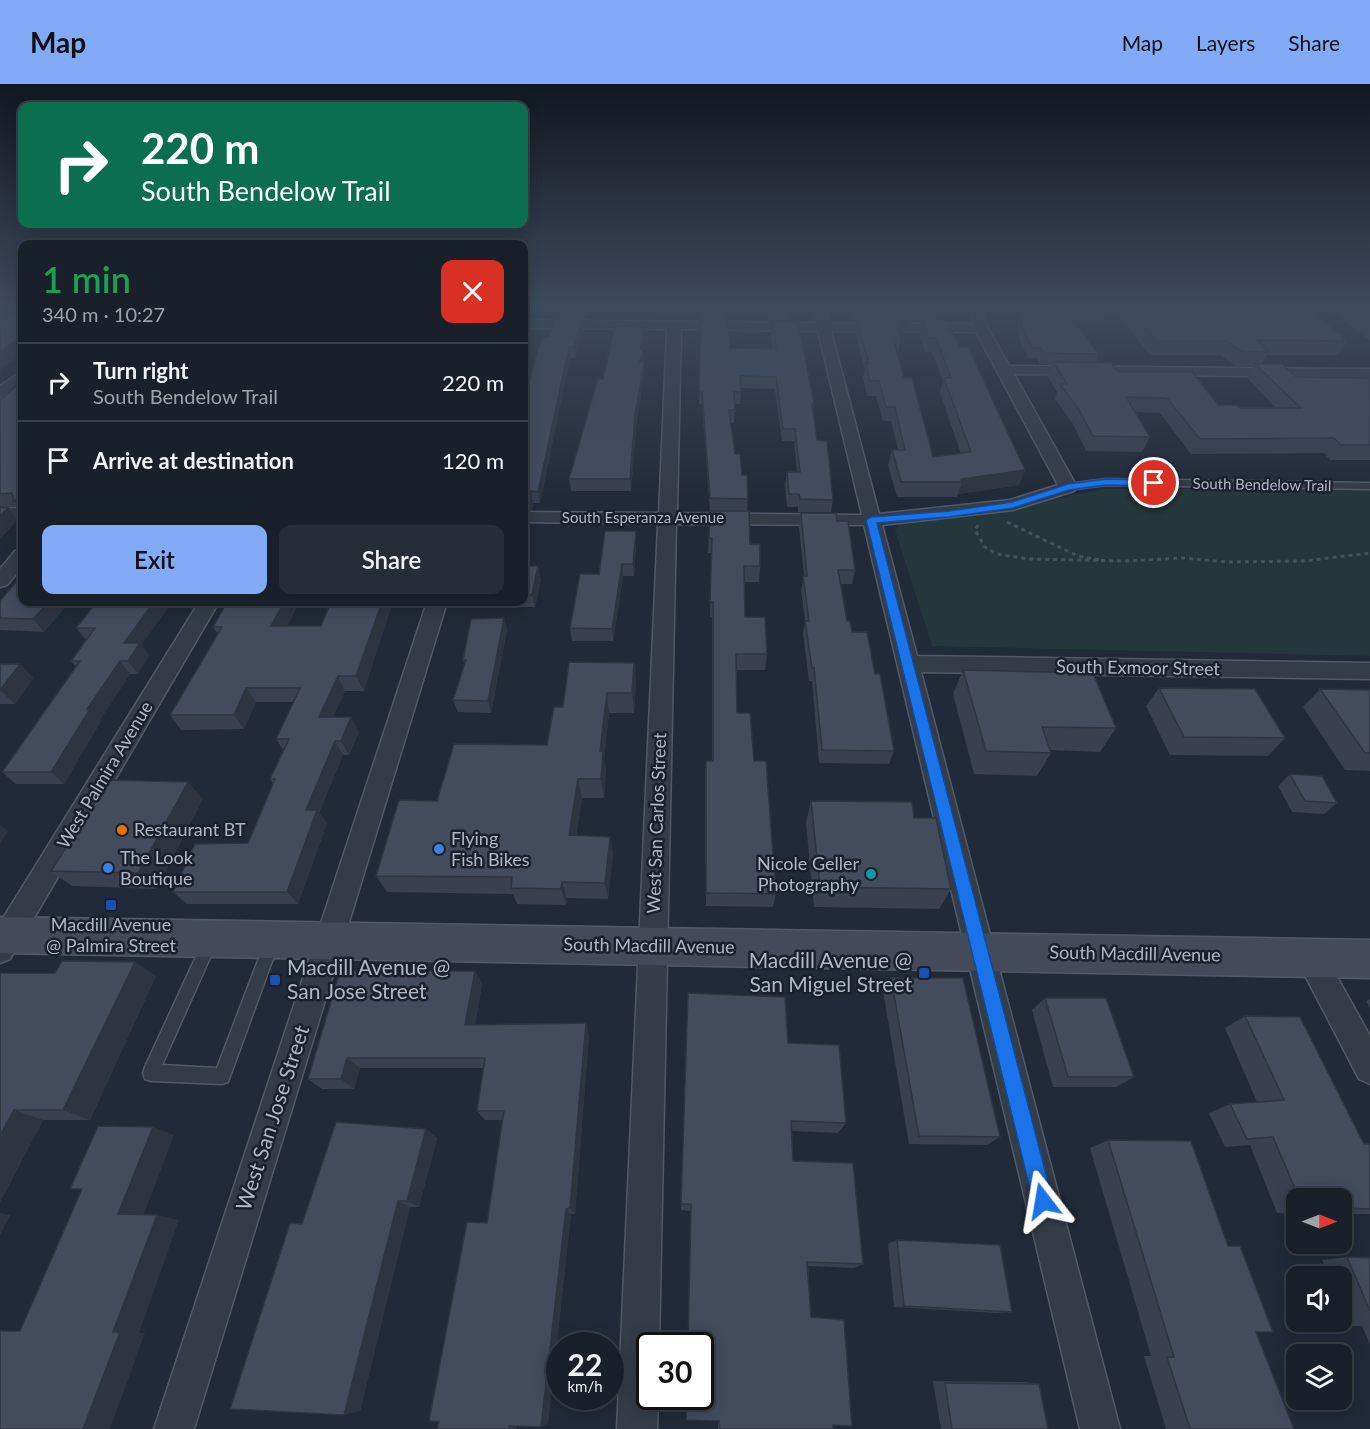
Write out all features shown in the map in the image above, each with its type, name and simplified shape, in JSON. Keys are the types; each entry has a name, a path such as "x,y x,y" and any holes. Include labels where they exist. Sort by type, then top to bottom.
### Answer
{"street":[{"name":"West San Carlos Street","path":"637,1429 673,372"},
{"path":"834,372 1100,1429"},
{"path":"1005,372 1068,487"},
{"path":"1220,372 1370,373"},
{"path":"0,394 18,378"},
{"name":"South Bendelow Trail","path":"871,520 949,514 1013,505 1068,487"},
{"path":"0,513 18,513"},
{"name":"South Esperanza Avenue","path":"528,517 871,520"},
{"path":"0,581 18,560"},
{"name":"West Palmira Avenue","path":"3,940 207,606"},
{"name":"West San Jose Street","path":"174,1429 437,606"},
{"name":"South Exmoor Street","path":"907,664 1370,671"},
{"name":"South Macdill Avenue","path":"3,940 330,939 1370,959"},
{"path":"1311,958 1370,1068"}],"lane":[{"name":"South Bendelow Trail","path":"1068,487 1106,482 1370,486"},
{"path":"212,938 152,1073 222,1077 274,939"}],"path":[{"path":"984,520 975,530 979,538 997,554 1028,560 1304,561 1370,553"},
{"path":"1001,520 1078,556 1101,560"}],"shaded area":[{"path":"1105,489 1370,489 1370,656 932,646 895,530 905,518 967,515"}],"building":[{"path":"532,372 564,372 538,492 531,491 528,498 528,386"},
{"path":"605,372 642,372 635,415 630,479 569,479 598,379 603,379"},
{"path":"700,372 808,372 814,404 812,404 817,440 827,441 833,500 800,499 799,494 789,494 787,472 800,472 795,429 783,429 776,377 740,376 741,392 734,392 735,410 729,410 735,454 740,454 742,475 747,475 748,499 710,498 702,392 699,392"},
{"path":"868,372 902,372 904,378 912,378 933,457 971,452 944,378 951,378 949,372 979,372 1025,470 961,479 962,482 901,482 892,450 905,450 895,407 886,407 879,381 870,381"},
{"path":"1059,372 1192,372 1218,405 1237,405 1240,408 1301,408 1263,372 1290,372 1295,376 1302,377 1370,378 1370,445 1341,445 1334,438 1200,439 1167,398 1126,397 1150,437 1093,436 1079,410 1060,384 1067,384"},
{"path":"18,384 18,497 14,501 12,493 0,494 0,400"},
{"path":"0,507 8,508 0,516"},
{"path":"710,511 749,511 750,544 760,544 760,566 744,566 745,617 765,617 767,654 736,654 737,713 750,713 754,761 766,761 776,894 706,893 706,761 713,761 713,602 710,602 712,538 709,538"},
{"path":"801,513 836,513 837,521 848,521 855,570 838,570 847,621 850,621 852,632 867,632 875,674 880,674 894,751 822,750 814,668 812,668 805,621 809,621 803,576 807,576"},
{"path":"605,531 636,531 633,564 622,564 612,629 570,628 580,574 599,574"},
{"path":"528,566 538,566 532,595 528,594"},
{"path":"18,580 18,606 45,606 33,619 0,618 0,601"},
{"path":"94,606 151,606 124,643 140,643 128,661 120,661 87,709 90,709 51,772 2,772 80,661 71,661 95,628 76,628"},
{"path":"225,606 282,606 271,626 321,626 329,606 381,606 356,676 338,676 319,717 351,717 341,741 335,741 306,810 317,810 287,892 173,892 195,844 248,843 275,779 270,779 289,739 276,739 300,688 246,688 234,715 170,715 222,627 213,627"},
{"path":"504,618 488,701 453,700 466,660 463,660 471,619"},
{"path":"569,662 634,663 632,693 607,693 600,751 603,751 601,779 578,779 569,835 610,837 605,883 562,882 561,889 511,888 512,877 376,876 399,800 437,801 454,744 547,745 554,707 563,707"},
{"path":"0,664 20,664 0,690"},
{"path":"963,670 1093,673 1116,728 1042,727 1051,753 986,751"},
{"path":"1159,688 1255,689 1285,738 1184,737"},
{"path":"1320,689 1370,690 1370,753 1365,753"},
{"path":"1290,774 1322,776 1337,803 1305,801"},
{"path":"109,780 188,782 138,873 51,871"},
{"name":"Nicole Geller Photography","path":"811,801 912,802 914,818 936,818 951,889 820,887"},
{"path":"62,961 135,962 63,1110 14,1110 0,1135 0,973 55,973"},
{"path":"340,971 475,971 465,1025 586,1023 570,1208 566,1209 552,1332 546,1332 546,1383 541,1427 437,1429 439,1422 429,1421 467,1222 487,1223 504,1111 477,1111 485,1058 347,1058 341,1079 308,1079"},
{"path":"891,978 963,978 1000,1137 919,1136"},
{"path":"688,993 785,997 788,1043 839,1045 846,1123 791,1121 793,1161 853,1163 863,1264 807,1262 811,1317 844,1320 852,1426 833,1425 833,1429 720,1429 719,1421 686,1420 686,1410 714,1410 714,1332 688,1332 691,1204 681,1204"},
{"path":"1045,998 1106,998 1134,1077 1068,1077"},
{"path":"1245,1016 1300,1017 1364,1144 1370,1144 1370,1209 1352,1208 1352,1188 1295,1188 1273,1137 1247,1139 1230,1104 1284,1100"},
{"path":"336,1122 426,1129 407,1201 398,1201 344,1415 230,1409 290,1223 302,1224"},
{"path":"98,1126 153,1127 118,1214 157,1215 113,1332 120,1332 83,1429 0,1429 0,1331 20,1331 82,1189 70,1189"},
{"path":"1108,1140 1191,1141 1228,1246 1240,1246 1273,1332 1256,1332 1294,1429 1190,1429 1167,1357 1174,1357"},
{"path":"897,1240 1000,1245 1012,1312 904,1306"},
{"path":"1347,1257 1370,1258 1370,1311 1352,1266"},
{"path":"945,1383 1039,1384 1048,1429 952,1429"}],"place":[{"name":"Restaurant BT","path":"122,830"},
{"name":"Flying Fish Bikes","path":"439,849"},
{"name":"The Look Boutique","path":"108,868"},
{"name":"Nicole Geller Photography","path":"871,874"},
{"name":"Macdill Avenue @ Palmira Street","path":"111,905"},
{"name":"Macdill Avenue @ San Miguel Street","path":"924,973"},
{"name":"Macdill Avenue @ San Jose Street","path":"275,980"}],"route":[{"path":"1043,1201 871,520 949,514 1013,505 1068,487 1106,482 1154,483"}]}
